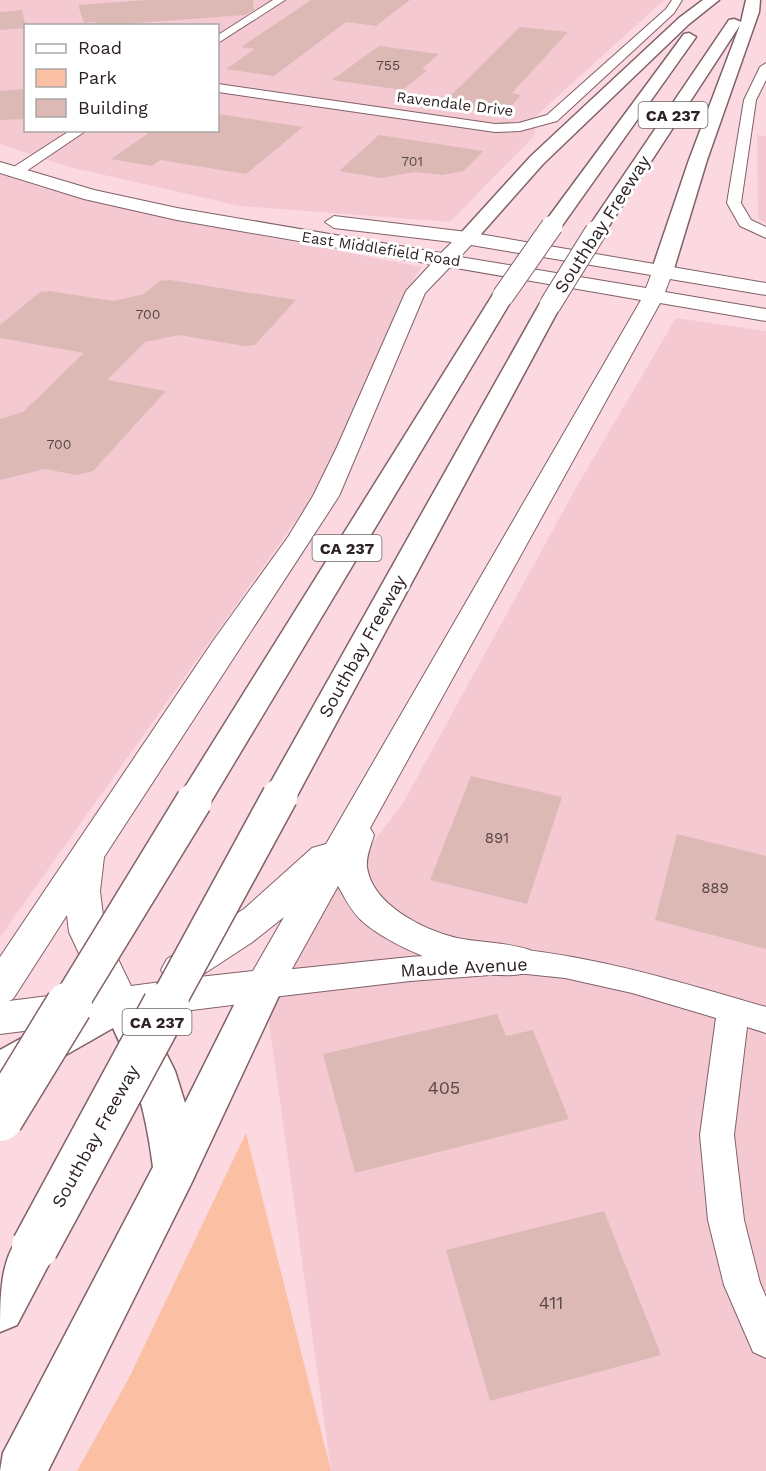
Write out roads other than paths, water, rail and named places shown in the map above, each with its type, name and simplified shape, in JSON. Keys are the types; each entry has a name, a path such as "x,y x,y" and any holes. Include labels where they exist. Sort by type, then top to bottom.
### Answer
{"highway":[{"name":"Southbay Freeway","path":"0,1118 503,296 709,10 712,0"},
{"path":"467,237 537,160 684,21 712,0"},
{"name":"Southbay Freeway","path":"0,1308 550,305 596,231 752,0"},
{"path":"658,283 698,160 752,12 752,0"},
{"path":"21,1471 175,1169 264,985"},
{"path":"0,1071 121,1003 154,1071 168,1118 175,1169"}],"main road":[{"name":"East Middlefield Road","path":"0,153 14,168 119,202 177,214 445,260 658,283 766,289"},
{"name":"East Middlefield Road","path":"14,168 240,212 467,237 658,283 766,315"},
{"path":"0,988 326,496 416,291 467,237"},
{"path":"0,1018 264,985 360,819 658,283"},
{"path":"360,819 350,866 359,894 374,911 411,935 449,950 517,961"},
{"path":"121,1003 212,952 257,919 297,886 360,819"},
{"path":"90,852 82,891 87,932 121,1003"}],"street":[{"path":"219,39 280,0"},
{"name":"Ravendale Drive","path":"219,88 495,128 532,125 552,118 670,11 677,0"},
{"path":"766,67 750,100 734,203 745,223 766,233"},
{"path":"14,168 77,132"},
{"name":"Maude Avenue","path":"264,985 411,969 517,961 565,966 632,980 766,1020"},
{"path":"734,1011 718,1144 726,1220 742,1285 766,1339"}]}
